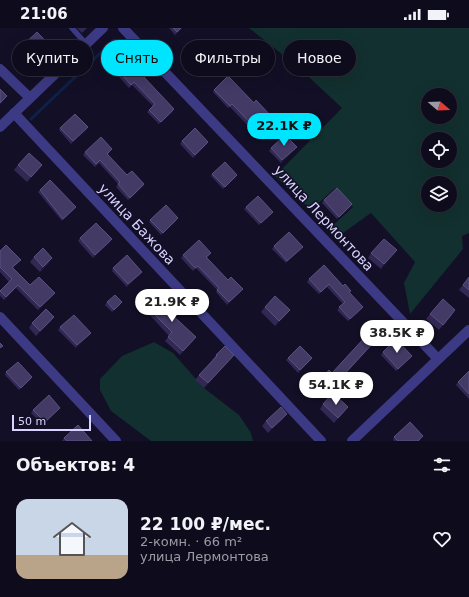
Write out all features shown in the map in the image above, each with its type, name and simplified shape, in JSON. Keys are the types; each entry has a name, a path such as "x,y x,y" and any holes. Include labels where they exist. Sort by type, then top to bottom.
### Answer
{"street":[{"path":"90,40 103,28"},
{"name":"улица Лермонтова","path":"123,28 438,359"},
{"path":"0,69 30,98"},
{"path":"0,127 53,76"},
{"name":"улица Бажова","path":"14,113 321,441"},
{"path":"0,317 116,441"},
{"path":"352,441 469,330"}],"lane":[{"path":"72,28 82,40"}],"green space":[{"path":"249,28 469,28 469,233 462,236 463,249 410,314 404,283 415,262 371,213 336,238 329,229 353,207 335,188 311,210 275,176 342,108 308,76 356,76 356,40 283,40 283,55 275,49 275,40 264,40"},
{"path":"154,342 173,353 204,388 239,415 251,433 253,441 151,441 111,411 100,390 100,379 122,356"}],"building":[{"path":"173,28 181,28 177,32"},
{"path":"37,32 45,40 28,40"},
{"path":"123,76 143,76 174,109 161,122 149,110 155,104 134,82 131,85"},
{"path":"228,76 254,103 256,100 271,116 257,130 232,104 230,106 214,90"},
{"path":"0,89 7,96 0,103"},
{"path":"75,114 88,127 73,141 60,128"},
{"path":"195,128 208,142 195,155 182,141"},
{"path":"285,135 297,147 282,160 271,148"},
{"path":"101,137 112,149 107,154 127,175 132,171 144,184 130,198 118,184 120,182 100,160 96,164 85,152"},
{"path":"29,153 42,165 31,177 18,165"},
{"path":"225,162 237,175 225,187 212,174"},
{"path":"50,180 76,207 63,219 40,190"},
{"path":"337,188 352,204 339,217 324,200"},
{"path":"258,196 273,212 261,223 246,207"},
{"path":"166,205 178,218 163,233 150,220"},
{"path":"96,223 112,239 95,255 80,238"},
{"path":"289,232 303,247 287,261 274,246"},
{"path":"384,239 397,250 384,264 371,253"},
{"path":"199,240 211,253 206,257 228,280 231,277 243,289 229,302 217,290 219,288 198,266 195,268 183,255"},
{"path":"6,245 21,260 12,267 30,285 39,277 55,293 40,307 18,285 6,297 0,291 12,279 0,267 0,251"},
{"path":"43,248 52,258 43,267 34,257"},
{"path":"127,255 142,272 128,284 113,268"},
{"path":"324,265 343,286 345,284 351,291 349,292 363,307 350,319 339,307 345,302 329,284 321,292 309,279"},
{"path":"469,277 469,290 463,285"},
{"path":"115,295 122,302 114,310 107,302"},
{"path":"163,295 175,308 170,313 196,337 183,351 168,337 172,332 149,309"},
{"path":"275,296 290,310 279,321 265,307"},
{"path":"443,299 455,310 443,325 430,314"},
{"path":"46,309 54,317 40,331 32,323"},
{"path":"74,315 91,333 77,345 60,327"},
{"path":"367,335 374,342 328,392 318,382 329,370 332,373"},
{"path":"396,339 412,356 398,369 383,352"},
{"path":"225,346 234,355 208,383 199,375"},
{"path":"300,346 312,358 300,370 288,358"},
{"path":"18,362 32,377 21,388 6,372"},
{"path":"469,371 469,394 458,382"},
{"path":"333,393 348,407 338,418 323,404"},
{"path":"49,395 60,408 45,422 33,410"},
{"path":"281,407 287,414 272,428 266,421"},
{"path":"410,422 423,436 418,441 398,441 394,437"},
{"path":"78,425 92,441 67,441 64,438"}],"waterway":[{"path":"31,119 101,52"}]}
